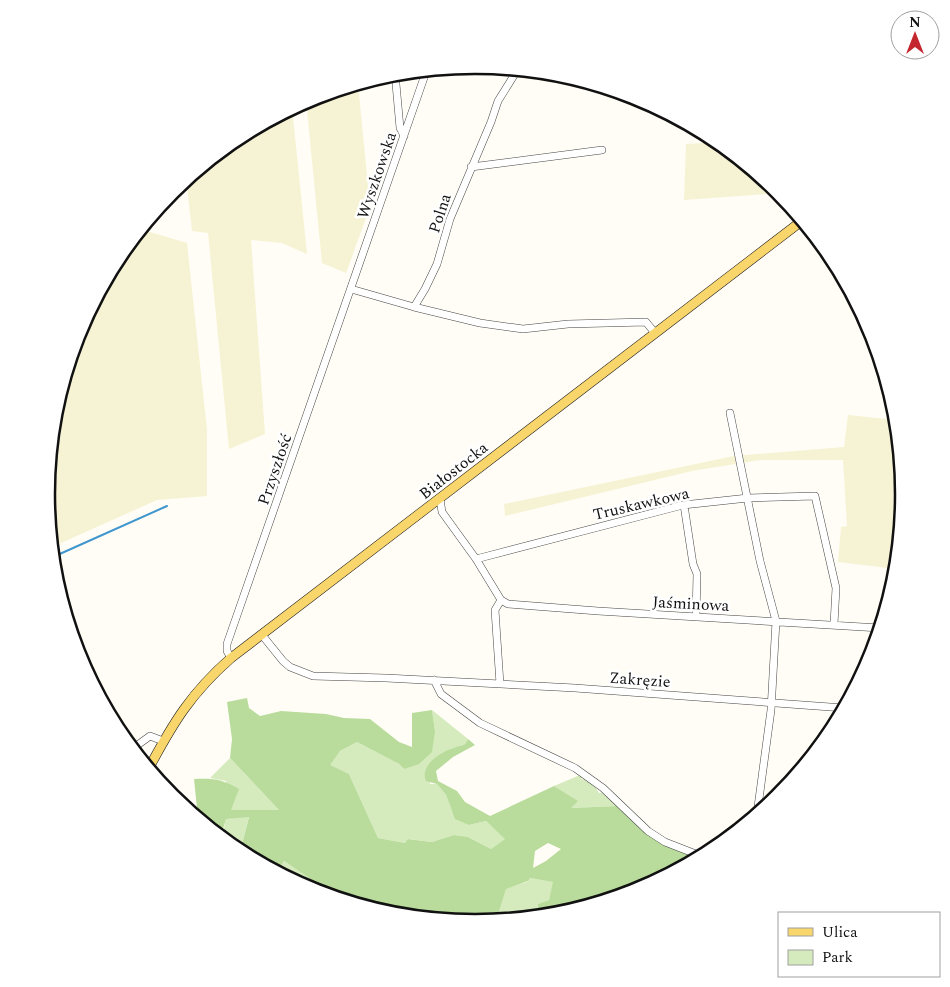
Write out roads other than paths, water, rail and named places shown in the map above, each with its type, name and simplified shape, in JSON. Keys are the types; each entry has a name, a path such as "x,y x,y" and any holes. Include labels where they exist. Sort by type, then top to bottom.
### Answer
{"main road":[{"name":"Białostocka","path":"152,762 192,697 230,658 797,225"}],"street":[{"name":"Polna","path":"414,307 426,289 437,264 450,219 498,101 514,75"},
{"name":"Wyszkowska","path":"351,289 425,76"},
{"path":"396,81 400,128 404,136"},
{"path":"471,167 602,150"},
{"path":"351,289 480,323 523,329 568,324 646,322 655,333"},
{"name":"Przyszłość","path":"230,658 227,652 227,644 351,289"},
{"path":"730,413 760,562 776,621 771,702 758,803"},
{"name":"Truskawkowa","path":"476,560 684,505 748,498 816,496 836,588 834,624"},
{"path":"440,499 442,512 476,560 501,600 495,610 500,684"},
{"path":"684,505 693,564 697,574 696,617"},
{"name":"Jaśminowa","path":"501,600 508,604 598,611 873,627"},
{"name":"Zakręzie","path":"262,635 283,661 307,675 500,684 837,707"},
{"path":"434,680 441,694 480,723 575,768 603,788 648,831 665,842 692,853"},
{"path":"139,744 150,736 163,742"}],"waterway":[{"path":"60,554 167,506"}]}
